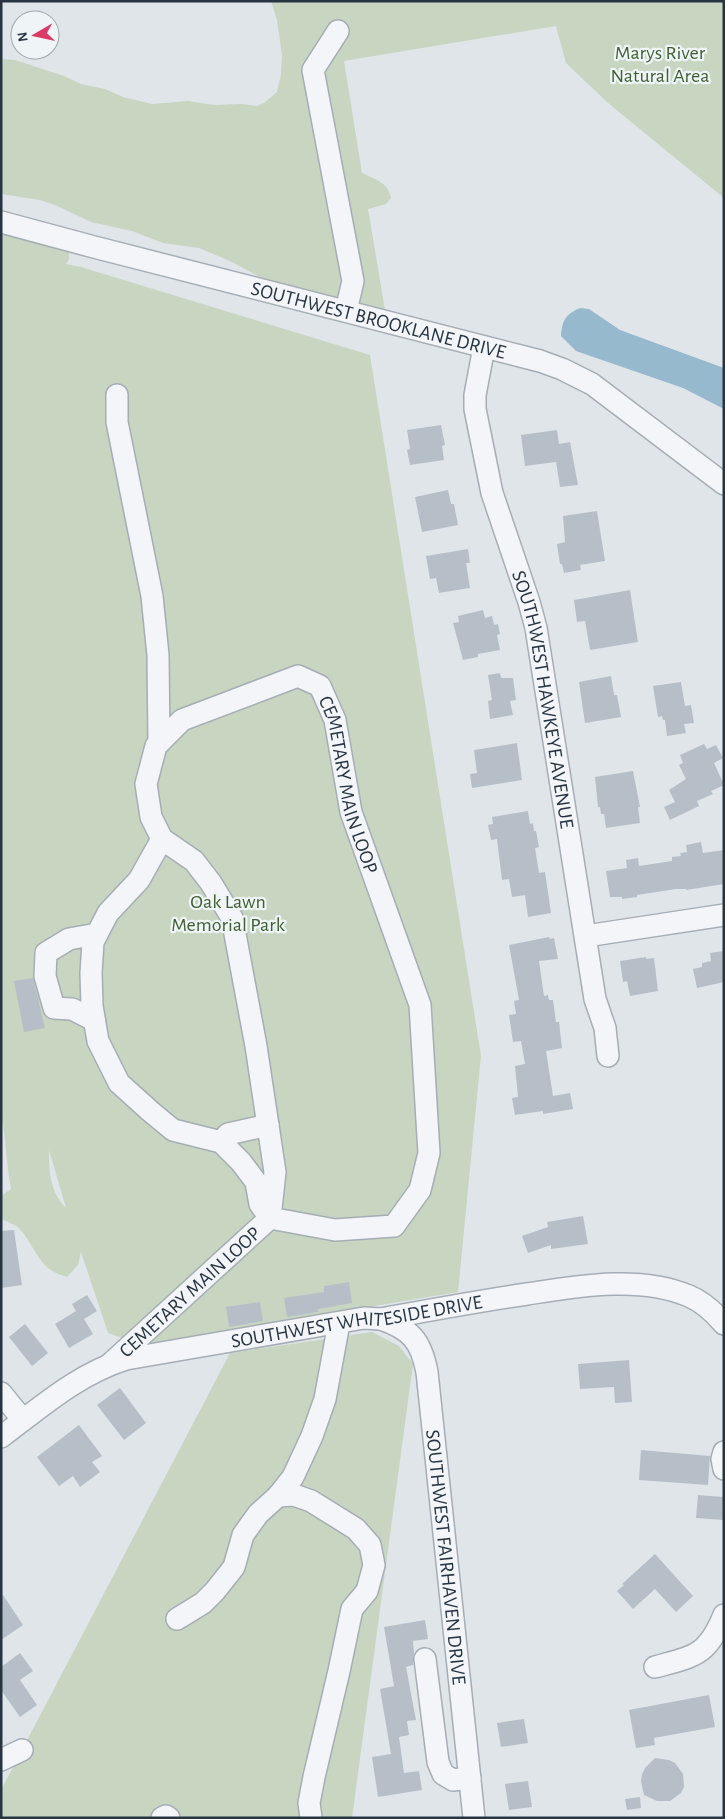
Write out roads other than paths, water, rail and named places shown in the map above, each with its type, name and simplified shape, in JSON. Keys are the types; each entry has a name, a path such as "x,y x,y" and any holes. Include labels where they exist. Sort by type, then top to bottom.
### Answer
{"street":[{"path":"338,31 313,70 353,281 346,311"},
{"name":"SOUTHWEST BROOKLANE DRIVE","path":"1,222 540,361 562,369 592,384 724,484"},
{"name":"SOUTHWEST HAWKEYE AVENUE","path":"484,347 475,394 475,409 492,493 529,602 538,636 595,999 605,1028 608,1056"},
{"path":"117,395 117,422 152,596 158,655 159,743"},
{"name":"CEMETARY MAIN LOOP","path":"108,1365 270,1218 275,1172 256,1046 232,918 212,883 194,861 162,839 151,817 146,784 156,746 182,720 298,676 320,686 335,720 351,812 420,1005 429,1153 420,1190 394,1226 335,1230 270,1218"},
{"path":"162,839 139,880 108,913 93,942 91,972 92,1006 98,1041 119,1083 173,1130 221,1142 241,1162 256,1182 260,1204 270,1218"},
{"path":"586,936 724,916"},
{"path":"94,1020 72,1009 54,1008 45,976 46,953 69,939 97,934"},
{"path":"221,1142 228,1134 268,1125"},
{"name":"SOUTHWEST WHITESIDE DRIVE","path":"1,1437 83,1377 126,1359 364,1318 381,1319 566,1288 612,1284 664,1288 689,1296 706,1306 724,1324"},
{"name":"SOUTHWEST FAIRHAVEN DRIVE","path":"381,1319 398,1324 407,1330 416,1340 424,1356 447,1552 474,1818"},
{"path":"177,1619 203,1603 215,1591 234,1567 243,1535 258,1514 278,1496 293,1477 312,1436 326,1399 339,1323"},
{"path":"1,1393 24,1420"},
{"path":"724,1452 722,1459 724,1468"},
{"path":"278,1496 294,1495 311,1501 356,1529 370,1545 374,1565 367,1591 352,1608 314,1777 309,1803 311,1818"},
{"path":"655,1667 693,1655 706,1647 715,1636 724,1615"},
{"path":"425,1659 438,1762 443,1774 453,1780 470,1778"},
{"path":"1,1760 22,1750"},
{"path":"162,1818 166,1816 168,1818"}],"water":[{"path":"580,308 589,309 620,330 724,368 724,409 683,388 576,351 561,336 562,326 566,318"}],"park label":[{"name":"Marys River Natural Area","path":"660,64"},
{"name":"Oak Lawn Memorial Park","path":"228,912"}]}
